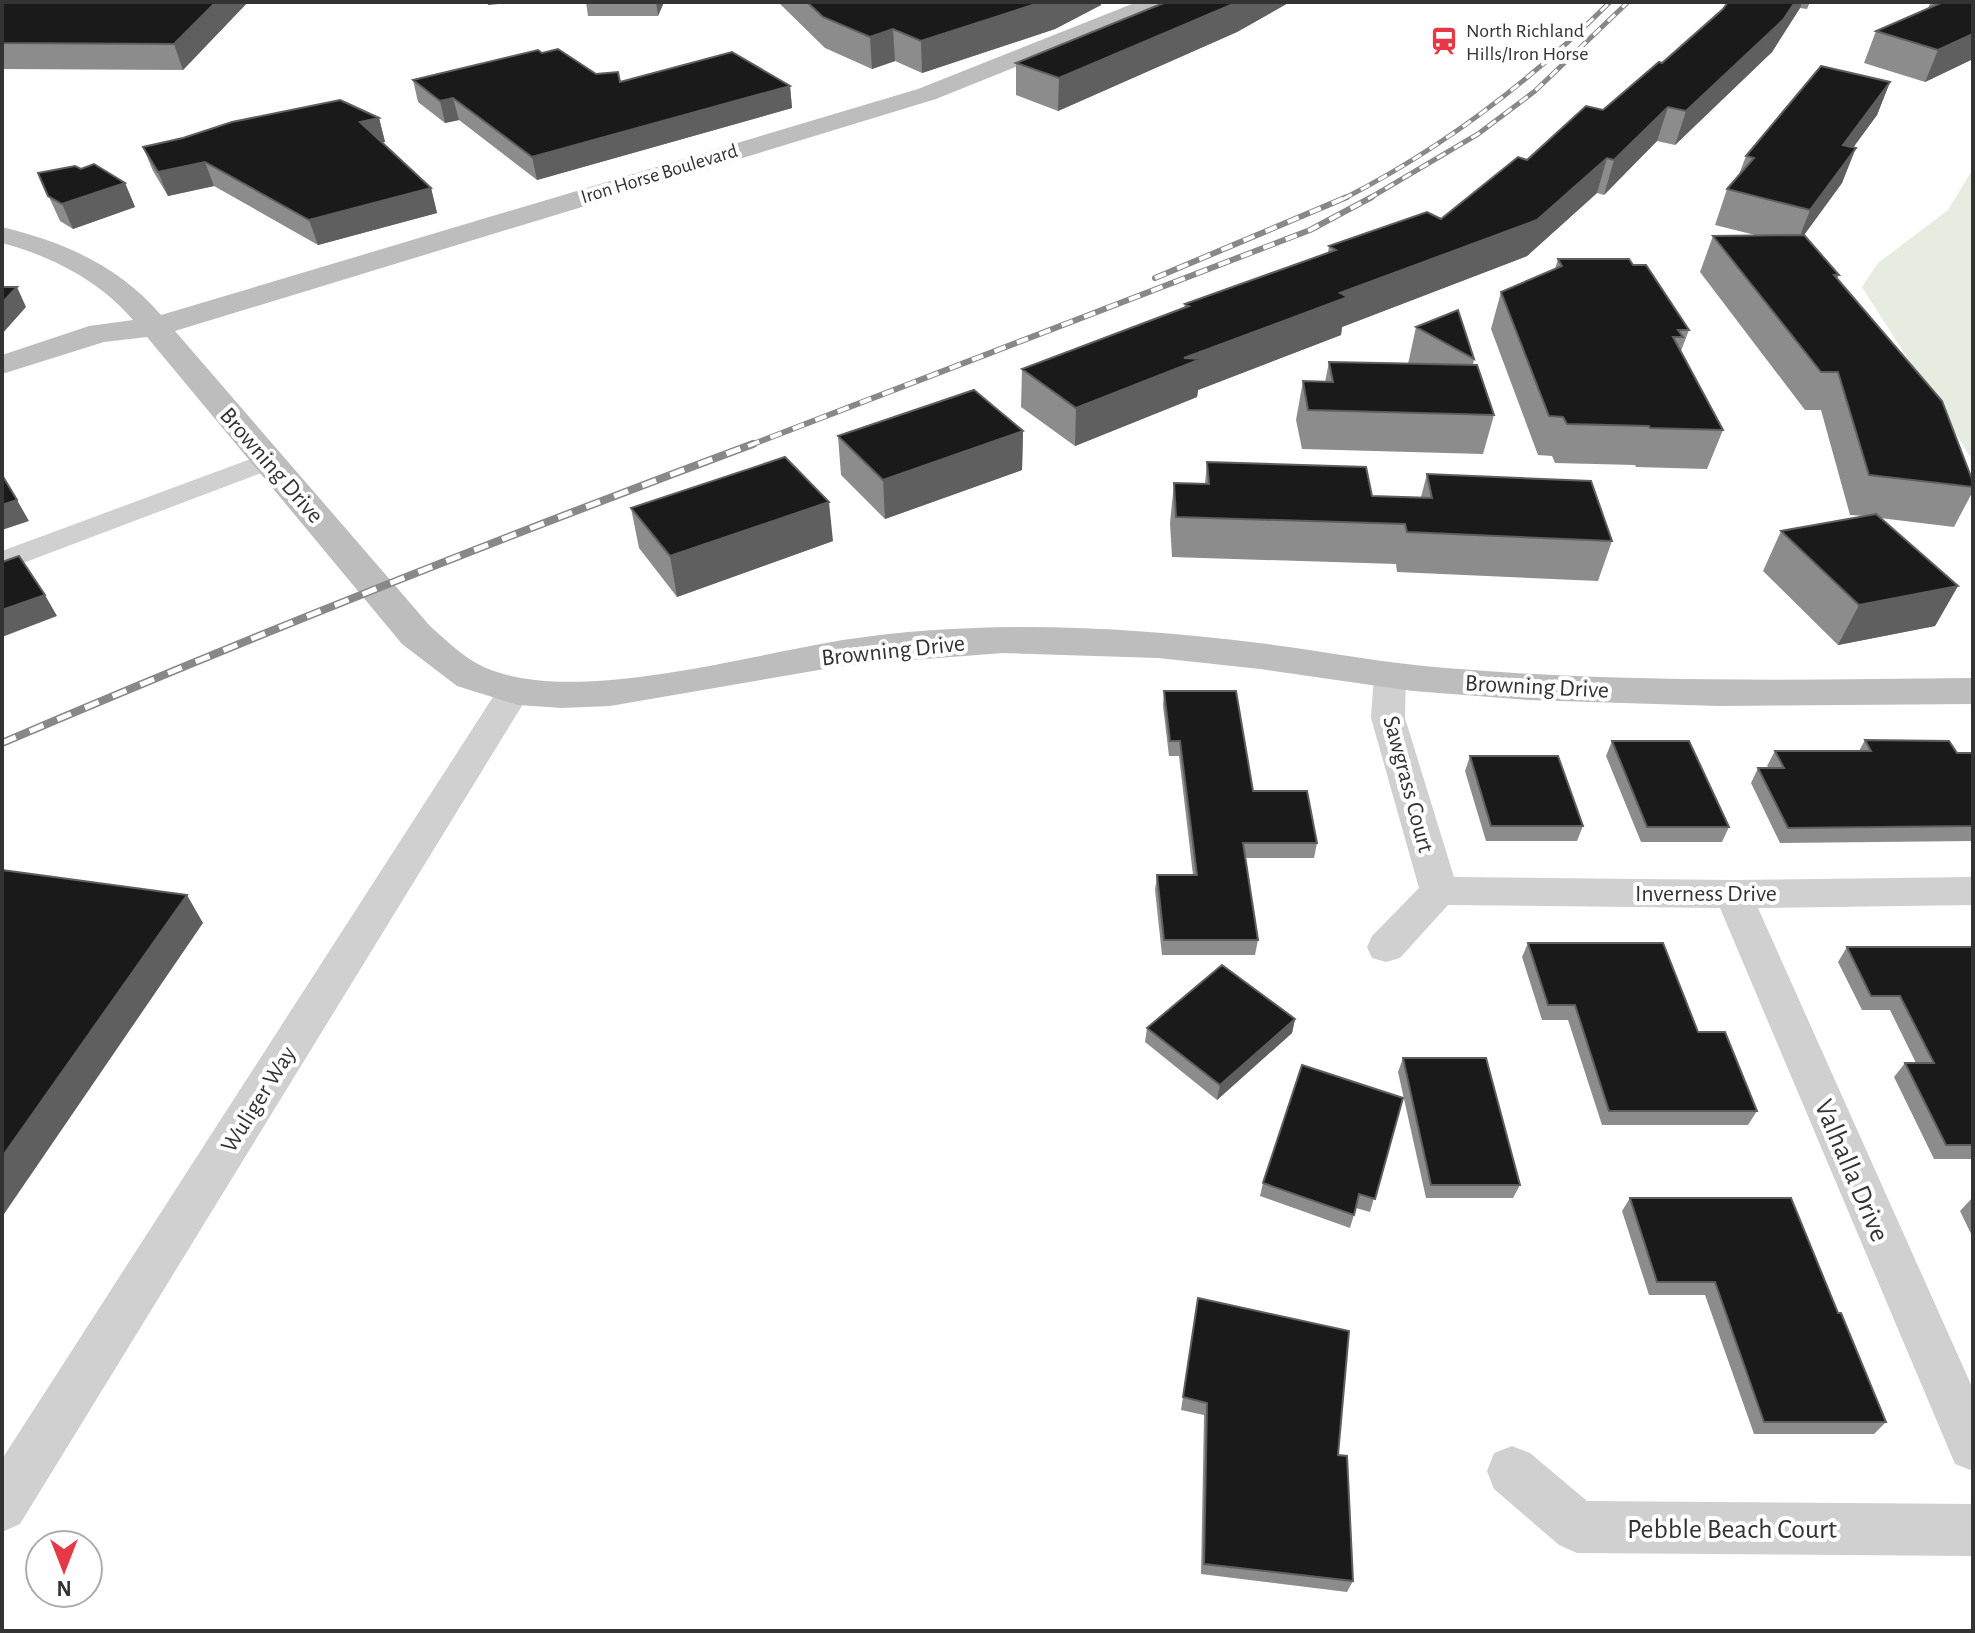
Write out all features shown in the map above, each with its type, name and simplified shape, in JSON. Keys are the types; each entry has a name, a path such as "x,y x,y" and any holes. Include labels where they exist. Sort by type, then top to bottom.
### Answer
{"street":[{"name":"Iron Horse Boulevard","path":"2,365 100,333 155,327 927,94 1156,2"},
{"name":"Browning Drive","path":"2,235 70,257 94,269 133,301 416,635 445,661 479,681 514,691 544,695 591,693 671,683 850,652 951,642 1098,641 1258,656 1463,683 1693,694 1973,691"},
{"name":"Iron Horse Boulevard","path":"2,386 115,350 155,327"},
{"path":"2,562 267,461"},
{"name":"Sawgrass Court","path":"1390,675 1388,718 1439,891"},
{"name":"Wuliger Way","path":"2,1506 514,691"},
{"path":"1386,947 1439,891"},
{"name":"Inverness Drive","path":"1439,891 1733,894 1973,891"},
{"name":"Valhalla Drive","path":"1733,894 1973,1446"},
{"name":"Pebble Beach Court","path":"1512,1471 1577,1527 1973,1530"}],"shaded area":[{"path":"1973,169 1973,461 1862,287 1878,263 1948,210"}],"building":[{"path":"2,2 216,2 174,44 2,43"},
{"path":"807,2 1042,2 921,41 893,29 870,37 823,17"},
{"path":"1166,2 1238,2 1059,78 1016,63"},
{"path":"1728,2 1795,2 1783,20 1686,111 1668,107 1614,160 1607,158 1537,220 1340,293 1348,297 1184,358 1201,359 1076,408 1022,369 1189,306 1185,304 1336,250 1329,246 1427,212 1441,219 1518,157 1527,160 1586,106 1603,110 1659,62 1662,63"},
{"path":"1943,2 1973,2 1973,34 1938,50 1876,31"},
{"path":"558,49 596,74 618,72 620,82 732,52 790,86 532,157 453,98 440,101 413,80 538,50 542,53"},
{"path":"1821,66 1890,82 1843,145 1856,148 1810,210 1727,189 1754,158 1746,156"},
{"path":"340,100 379,118 360,122 431,188 309,220 205,162 158,172 143,147 232,122"},
{"path":"94,164 125,183 62,204 48,196 38,173 75,166 81,169"},
{"path":"1804,235 1839,275 1834,275 1942,401 1973,487 1869,475 1838,372 1821,372 1713,236"},
{"path":"1558,259 1629,259 1633,265 1646,265 1689,330 1678,330 1683,337 1673,337 1723,430 1567,424 1563,417 1549,416 1501,292 1562,266"},
{"path":"2,287 17,287 2,303"},
{"path":"1458,310 1474,359 1416,327"},
{"path":"1329,362 1477,365 1494,415 1308,410 1303,381 1333,382"},
{"path":"974,390 1023,431 883,480 838,436"},
{"path":"785,457 829,502 670,556 631,508"},
{"path":"1207,462 1366,467 1372,496 1432,498 1427,474 1591,481 1612,541 1407,532 1405,524 1176,517 1174,483 1209,484"},
{"path":"2,475 17,500 2,505"},
{"path":"1876,514 1958,586 1859,605 1781,531"},
{"path":"19,556 45,595 2,610 2,562"},
{"path":"1164,691 1236,691 1253,791 1307,791 1317,843 1243,843 1258,940 1164,940 1157,875 1197,875 1180,741 1170,741"},
{"path":"1865,740 1949,741 1957,753 1973,753 1973,826 1788,828 1758,768 1784,768 1775,751 1871,751"},
{"path":"1612,741 1689,741 1729,827 1647,827"},
{"path":"1470,756 1558,756 1583,826 1491,826"},
{"path":"2,870 187,895 2,1157"},
{"path":"1528,943 1663,943 1698,1032 1725,1032 1757,1111 1609,1111 1575,1005 1548,1005"},
{"path":"1847,947 1973,947 1973,1145 1946,1145 1905,1063 1934,1063 1900,996 1871,996"},
{"path":"1222,965 1295,1019 1220,1085 1147,1028"},
{"path":"1403,1058 1486,1058 1520,1185 1431,1185"},
{"path":"1302,1065 1403,1098 1375,1199 1359,1194 1354,1215 1263,1183"},
{"path":"1630,1198 1791,1198 1886,1422 1764,1422 1715,1282 1657,1282"},
{"path":"1198,1298 1349,1331 1338,1455 1347,1456 1353,1581 1204,1564 1207,1403 1183,1397"}],"railway":[{"path":"1346,198 1416,158 1484,111 1549,59 1610,2"},
{"path":"1368,199 1478,134 1535,91 1628,2"},
{"path":"748,446 1310,230 1372,197"},
{"path":"1155,278 1346,198"},
{"path":"2,743 376,589 753,444"}],"place":[{"name":"North Richland Hills/Iron Horse","path":"1444,41"}]}
